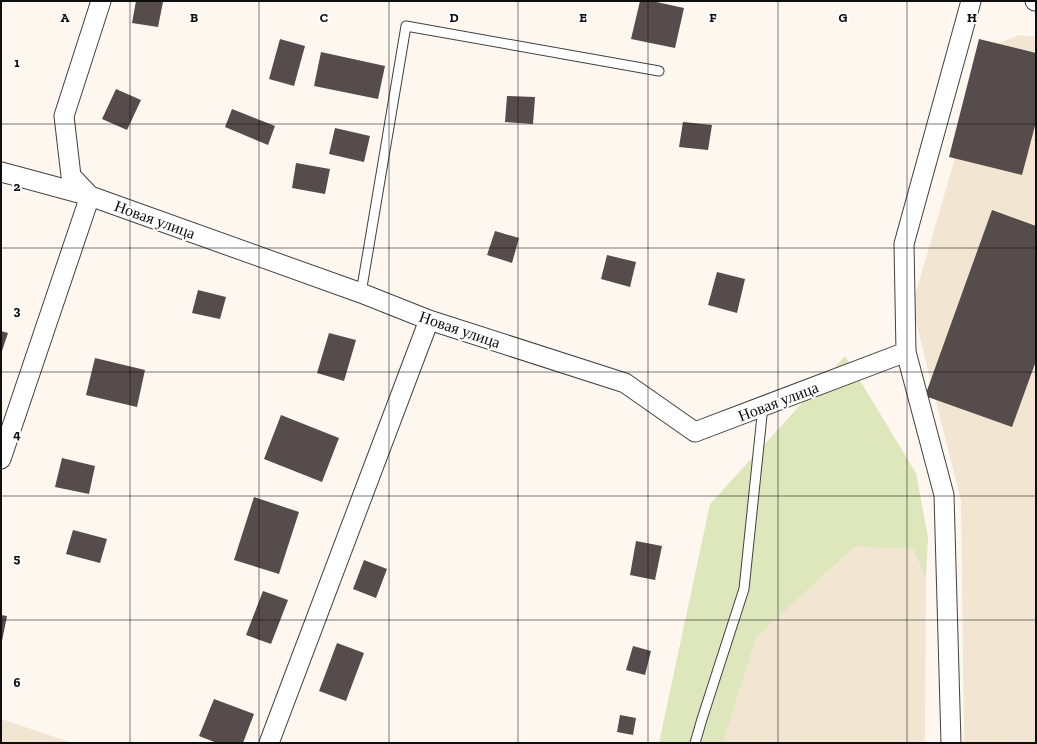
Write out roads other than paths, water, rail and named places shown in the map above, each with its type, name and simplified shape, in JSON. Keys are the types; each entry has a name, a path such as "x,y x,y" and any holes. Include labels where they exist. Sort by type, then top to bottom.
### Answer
{"street":[{"path":"1,459 90,196 71,176 64,116 101,1"},
{"path":"951,743 944,495 906,352 904,244 971,1"},
{"name":"Новая улица","path":"1,172 90,196 361,293 429,320 625,383 695,432 906,352"},
{"path":"269,743 429,320"}],"lane":[{"path":"361,293 406,26 659,71"},
{"path":"695,743 744,589 763,406"}]}
